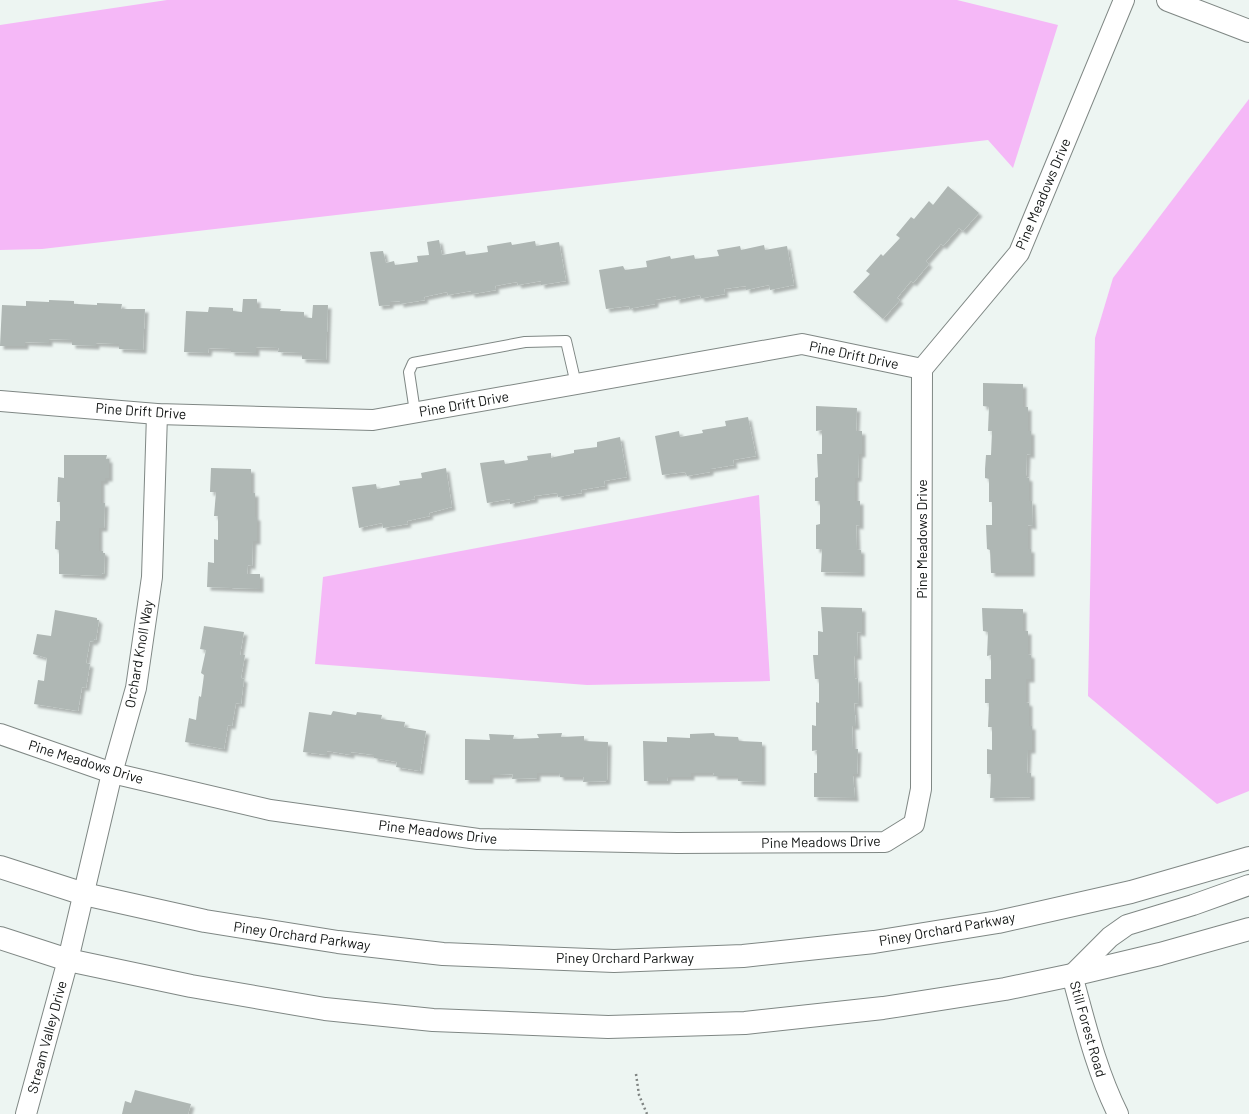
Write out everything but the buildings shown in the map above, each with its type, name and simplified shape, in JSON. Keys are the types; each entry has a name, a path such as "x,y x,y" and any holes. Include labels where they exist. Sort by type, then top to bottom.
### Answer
{"street":[{"name":"Pine Meadows Drive","path":"0,734 112,773 270,810 478,839 677,844 885,842 914,824 921,789 922,369 1019,253 1124,0"},
{"path":"1168,0 1249,31"},
{"name":"Pine Drift Drive","path":"0,401 157,414 373,420 802,344 922,369"},
{"name":"Orchard Knoll Way","path":"68,960 112,773 136,688 152,577 157,414"},
{"name":"Piney Orchard Parkway","path":"0,867 84,894 205,921 353,944 443,954 629,960 758,955 874,942 998,922 1131,892 1249,858"},
{"name":"Still Forest Road","path":"1118,1114 1106,1092 1091,1047 1072,975 1110,937 1127,925 1192,905 1249,885"},
{"path":"0,938 68,960 191,986 325,1009 433,1020 608,1027 745,1023 883,1008 1005,989 1072,975 1160,954 1249,929"},
{"name":"Stream Valley Drive","path":"26,1114 68,960"}],"lane":[{"path":"415,412 408,372 413,363 525,342 566,341 576,384"}],"path":[{"path":"636,1074 639,1095 647,1114"}],"shaded area":[{"path":"167,0 957,0 1058,25 1013,168 988,140 42,249 0,250 0,25"},
{"path":"1249,99 1249,791 1217,804 1088,696 1095,338 1113,278"},
{"path":"759,495 770,681 587,685 315,664 323,577"}]}
